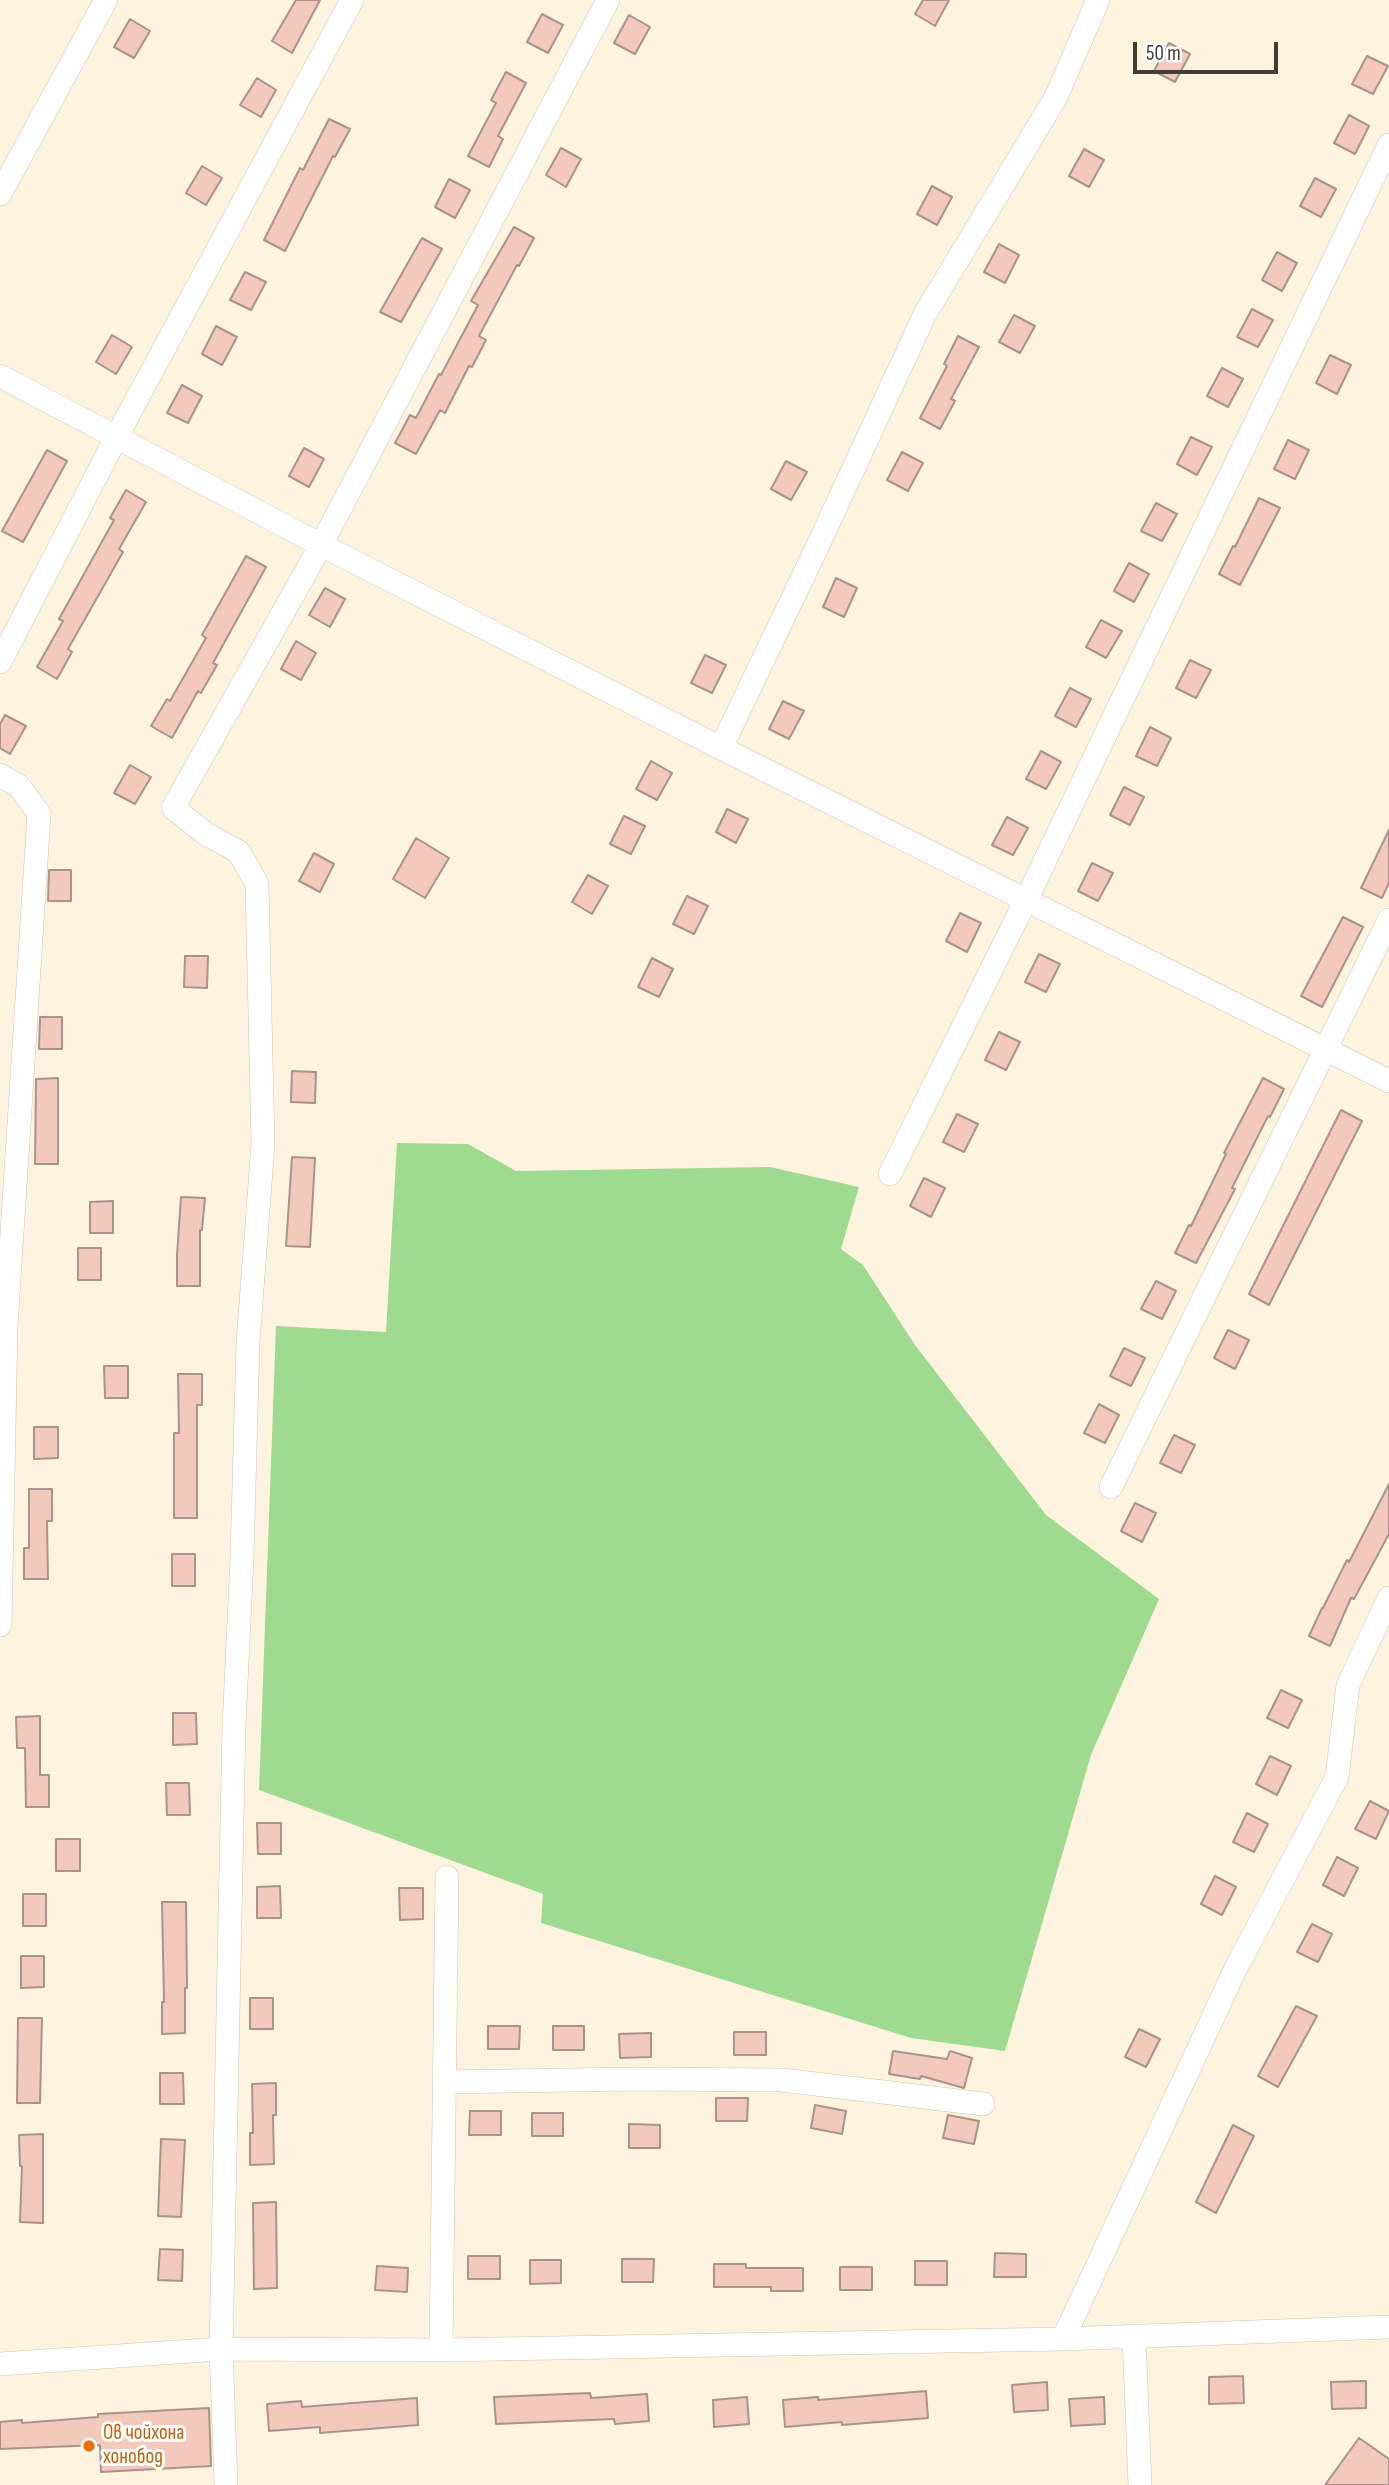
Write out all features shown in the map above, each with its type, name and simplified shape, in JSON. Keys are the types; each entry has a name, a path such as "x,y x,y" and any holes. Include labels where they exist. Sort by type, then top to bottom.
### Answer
{"street":[{"path":"0,194 106,0"},
{"path":"0,662 117,436 352,0"},
{"path":"226,2485 221,2349 234,1726 248,1342 263,1144 257,884 239,852 206,834 173,808 321,545 608,0"},
{"path":"722,748 925,314 1056,97 1098,0"},
{"path":"890,1174 1026,900 1389,145"},
{"path":"0,376 321,545 1389,1081"},
{"path":"0,775 19,786 39,814 6,1326 0,1625"},
{"path":"1111,1487 1389,920"},
{"path":"1063,2339 1236,1968 1337,1777 1348,1685 1389,1598"},
{"path":"441,2350 447,1877"},
{"path":"444,2082 782,2080 983,2104"},
{"path":"0,2364 221,2349 441,2350 1063,2339 1389,2327"},
{"path":"1134,2337 1140,2485"}],"green space":[{"path":"397,1143 468,1144 516,1171 770,1167 859,1187 841,1249 863,1265 915,1345 1046,1515 1159,1599 1091,1755 1005,2051 911,2038 541,1923 543,1894 259,1790 276,1326 386,1332"}],"building":[{"path":"296,0 320,0 292,53 272,41"},
{"path":"923,0 949,0 935,26 915,14"},
{"path":"542,14 563,25 548,53 527,42"},
{"path":"629,15 650,27 635,54 614,43"},
{"path":"130,19 150,31 134,58 114,47"},
{"path":"1169,43 1190,54 1175,82 1154,71"},
{"path":"1367,56 1388,66 1373,94 1352,84"},
{"path":"506,72 526,83 498,136 503,139 489,167 468,156 496,103 491,100"},
{"path":"257,78 276,90 261,117 240,105"},
{"path":"1349,115 1369,126 1355,154 1334,143"},
{"path":"329,119 350,129 335,157 333,156 285,251 264,240 300,168 303,170"},
{"path":"561,148 581,159 566,187 546,175"},
{"path":"1084,149 1104,160 1089,187 1069,176"},
{"path":"202,166 222,178 206,205 186,193"},
{"path":"1315,178 1336,189 1321,217 1300,206"},
{"path":"449,179 470,190 455,218 435,207"},
{"path":"932,186 952,197 937,225 917,214"},
{"path":"514,227 534,238 479,336 486,340 472,367 469,366 445,413 440,410 416,454 395,443 410,415 416,418 439,374 441,375 478,305 471,301"},
{"path":"422,238 442,249 401,322 380,312"},
{"path":"999,244 1019,255 1005,283 984,272"},
{"path":"1277,252 1297,263 1282,291 1262,280"},
{"path":"245,272 266,282 251,310 230,300"},
{"path":"1252,309 1273,320 1258,347 1237,337"},
{"path":"1014,315 1035,326 1020,353 999,342"},
{"path":"216,326 237,337 222,365 202,354"},
{"path":"112,335 132,347 116,374 96,362"},
{"path":"958,336 979,347 951,399 955,401 940,429 920,418 947,366 944,364"},
{"path":"1330,355 1351,365 1337,394 1316,383"},
{"path":"1222,368 1243,379 1228,407 1207,396"},
{"path":"182,385 202,396 188,423 167,413"},
{"path":"1191,437 1212,447 1197,475 1177,464"},
{"path":"1288,440 1309,450 1295,479 1274,469"},
{"path":"304,448 324,459 309,487 289,476"},
{"path":"47,450 67,461 23,542 2,531"},
{"path":"902,452 923,463 908,491 887,480"},
{"path":"786,461 807,472 791,500 771,489"},
{"path":"126,490 146,502 119,549 123,552 68,649 72,652 57,679 37,667 63,621 59,619 114,520 110,518"},
{"path":"1259,498 1280,508 1240,585 1219,574"},
{"path":"1156,503 1177,514 1162,541 1141,531"},
{"path":"246,556 266,567 213,663 217,665 201,693 198,691 172,738 151,726 167,699 170,701 206,638 202,635"},
{"path":"1129,563 1149,574 1134,602 1114,591"},
{"path":"836,578 857,588 844,617 823,607"},
{"path":"325,588 345,599 330,627 309,615"},
{"path":"1101,620 1122,631 1106,658 1086,647"},
{"path":"296,641 316,653 301,680 281,669"},
{"path":"705,655 726,665 712,693 691,683"},
{"path":"1190,660 1211,670 1196,698 1176,688"},
{"path":"1070,688 1091,699 1076,727 1055,716"},
{"path":"783,701 804,711 789,739 769,729"},
{"path":"5,715 26,726 10,754 0,748 0,724"},
{"path":"1150,727 1171,738 1157,766 1136,756"},
{"path":"1041,751 1061,762 1046,789 1026,779"},
{"path":"651,761 672,773 657,800 636,789"},
{"path":"130,765 151,777 135,804 114,793"},
{"path":"1124,787 1144,797 1130,825 1110,815"},
{"path":"727,809 748,819 736,843 716,832"},
{"path":"624,816 645,826 631,854 610,844"},
{"path":"1007,817 1028,828 1013,855 992,845"},
{"path":"1389,830 1389,883 1382,898 1361,888"},
{"path":"416,838 449,858 425,898 393,879"},
{"path":"314,853 334,864 320,892 299,881"},
{"path":"1092,863 1113,873 1098,901 1078,891"},
{"path":"49,870 71,870 71,901 48,901"},
{"path":"588,875 608,886 592,914 572,902"},
{"path":"687,896 708,906 694,934 673,924"},
{"path":"960,913 981,923 967,952 946,941"},
{"path":"1343,917 1363,927 1322,1007 1301,996"},
{"path":"1039,954 1060,964 1046,992 1025,982"},
{"path":"185,956 208,956 207,988 184,987"},
{"path":"652,958 673,969 659,997 638,987"},
{"path":"40,1017 62,1017 62,1049 39,1049"},
{"path":"999,1032 1020,1042 1006,1070 985,1060"},
{"path":"292,1071 316,1072 315,1103 291,1102"},
{"path":"58,1078 58,1164 35,1164 36,1079"},
{"path":"1263,1078 1284,1089 1196,1263 1175,1253 1189,1225 1191,1226 1226,1154 1224,1153"},
{"path":"1341,1110 1362,1121 1269,1305 1249,1294"},
{"path":"957,1114 978,1124 964,1152 943,1142"},
{"path":"292,1157 315,1158 310,1247 286,1246"},
{"path":"924,1178 945,1188 931,1217 910,1206"},
{"path":"181,1197 205,1198 200,1230 200,1286 177,1286"},
{"path":"113,1201 113,1233 90,1233 90,1202"},
{"path":"78,1248 101,1248 101,1280 78,1280"},
{"path":"1156,1281 1176,1291 1162,1319 1141,1309"},
{"path":"1228,1330 1249,1340 1235,1369 1214,1358"},
{"path":"1124,1348 1145,1358 1131,1386 1110,1376"},
{"path":"104,1366 128,1366 128,1398 105,1398"},
{"path":"178,1374 202,1374 202,1405 197,1405 197,1518 174,1518 174,1433 179,1433"},
{"path":"1099,1404 1119,1415 1105,1443 1084,1433"},
{"path":"34,1427 58,1427 58,1458 34,1459"},
{"path":"1174,1435 1195,1445 1181,1473 1160,1463"},
{"path":"1389,1484 1389,1534 1354,1599 1351,1598 1330,1646 1309,1636"},
{"path":"29,1489 52,1489 52,1521 47,1521 48,1579 24,1579 24,1548 29,1548"},
{"path":"1135,1503 1156,1513 1142,1542 1121,1531"},
{"path":"172,1554 195,1554 195,1586 172,1586"},
{"path":"1281,1690 1302,1700 1288,1728 1267,1718"},
{"path":"173,1713 196,1713 197,1744 173,1745"},
{"path":"40,1716 40,1775 49,1775 49,1807 26,1807 25,1748 17,1748 16,1717"},
{"path":"1270,1756 1291,1766 1277,1795 1256,1784"},
{"path":"166,1783 189,1783 190,1815 167,1815"},
{"path":"1370,1801 1389,1811 1376,1839 1355,1829"},
{"path":"1247,1813 1268,1824 1254,1852 1233,1842"},
{"path":"257,1823 281,1823 281,1854 258,1854"},
{"path":"56,1839 80,1839 80,1871 56,1871"},
{"path":"1337,1857 1358,1868 1344,1896 1323,1885"},
{"path":"1215,1876 1236,1887 1222,1915 1201,1904"},
{"path":"280,1886 281,1918 257,1918 257,1887"},
{"path":"399,1888 423,1888 423,1919 400,1920"},
{"path":"23,1894 46,1894 46,1926 23,1926"},
{"path":"162,1902 186,1902 185,2033 162,2034"},
{"path":"1312,1924 1332,1934 1318,1962 1297,1952"},
{"path":"21,1956 44,1956 44,1987 21,1988"},
{"path":"250,1998 273,1998 273,2029 250,2029"},
{"path":"1296,2006 1317,2016 1278,2087 1258,2076"},
{"path":"18,2018 42,2018 40,2103 17,2103"},
{"path":"488,2026 520,2026 519,2049 488,2049"},
{"path":"553,2026 584,2026 584,2050 553,2050"},
{"path":"1139,2029 1160,2039 1146,2067 1125,2057"},
{"path":"734,2032 766,2032 766,2055 734,2055"},
{"path":"651,2033 651,2057 620,2058 619,2034"},
{"path":"893,2051 947,2059 950,2051 972,2058 964,2088 921,2076 920,2079 889,2074"},
{"path":"160,2073 183,2073 184,2104 160,2104"},
{"path":"276,2083 276,2115 273,2115 274,2164 250,2165 250,2133 253,2133 252,2084"},
{"path":"716,2098 748,2098 747,2121 716,2121"},
{"path":"815,2105 846,2111 842,2134 811,2128"},
{"path":"470,2111 501,2111 501,2135 469,2135"},
{"path":"532,2113 563,2113 563,2136 532,2136"},
{"path":"948,2115 979,2121 974,2144 943,2138"},
{"path":"629,2124 660,2125 660,2148 629,2148"},
{"path":"1233,2125 1254,2136 1216,2213 1196,2202"},
{"path":"43,2134 43,2223 20,2222 22,2166 19,2135"},
{"path":"161,2139 185,2140 181,2217 158,2216"},
{"path":"276,2202 277,2288 254,2289 253,2203"},
{"path":"160,2249 183,2250 182,2281 158,2280"},
{"path":"995,2253 1026,2254 1026,2277 994,2277"},
{"path":"468,2256 500,2256 500,2279 468,2279"},
{"path":"622,2259 654,2259 653,2282 622,2282"},
{"path":"530,2260 561,2260 561,2283 530,2284"},
{"path":"915,2261 947,2261 947,2285 915,2285"},
{"path":"714,2264 746,2264 746,2268 803,2268 803,2291 771,2291 771,2287 714,2287"},
{"path":"377,2266 408,2268 407,2292 375,2290"},
{"path":"840,2267 872,2267 872,2290 840,2290"},
{"path":"1243,2376 1244,2403 1209,2404 1209,2377"},
{"path":"1366,2381 1366,2408 1332,2409 1331,2382"},
{"path":"1047,2382 1048,2410 1014,2412 1012,2385"},
{"path":"926,2391 928,2418 785,2427 783,2400 818,2397 818,2400"},
{"path":"590,2393 591,2398 647,2394 649,2421 615,2424 614,2419 496,2424 494,2397"},
{"path":"747,2397 749,2424 714,2427 713,2400"},
{"path":"1104,2397 1105,2424 1071,2426 1069,2399"},
{"path":"417,2398 418,2425 320,2433 320,2427 269,2431 267,2404 301,2401 302,2407"},
{"path":"209,2408 211,2466 101,2472 100,2445 0,2449 0,2422 22,2420 22,2423 98,2417 98,2414"},
{"path":"1359,2438 1389,2459 1389,2485 1325,2485"}],"place":[{"name":"Ов чойхона хонобод","path":"89,2446"}]}
